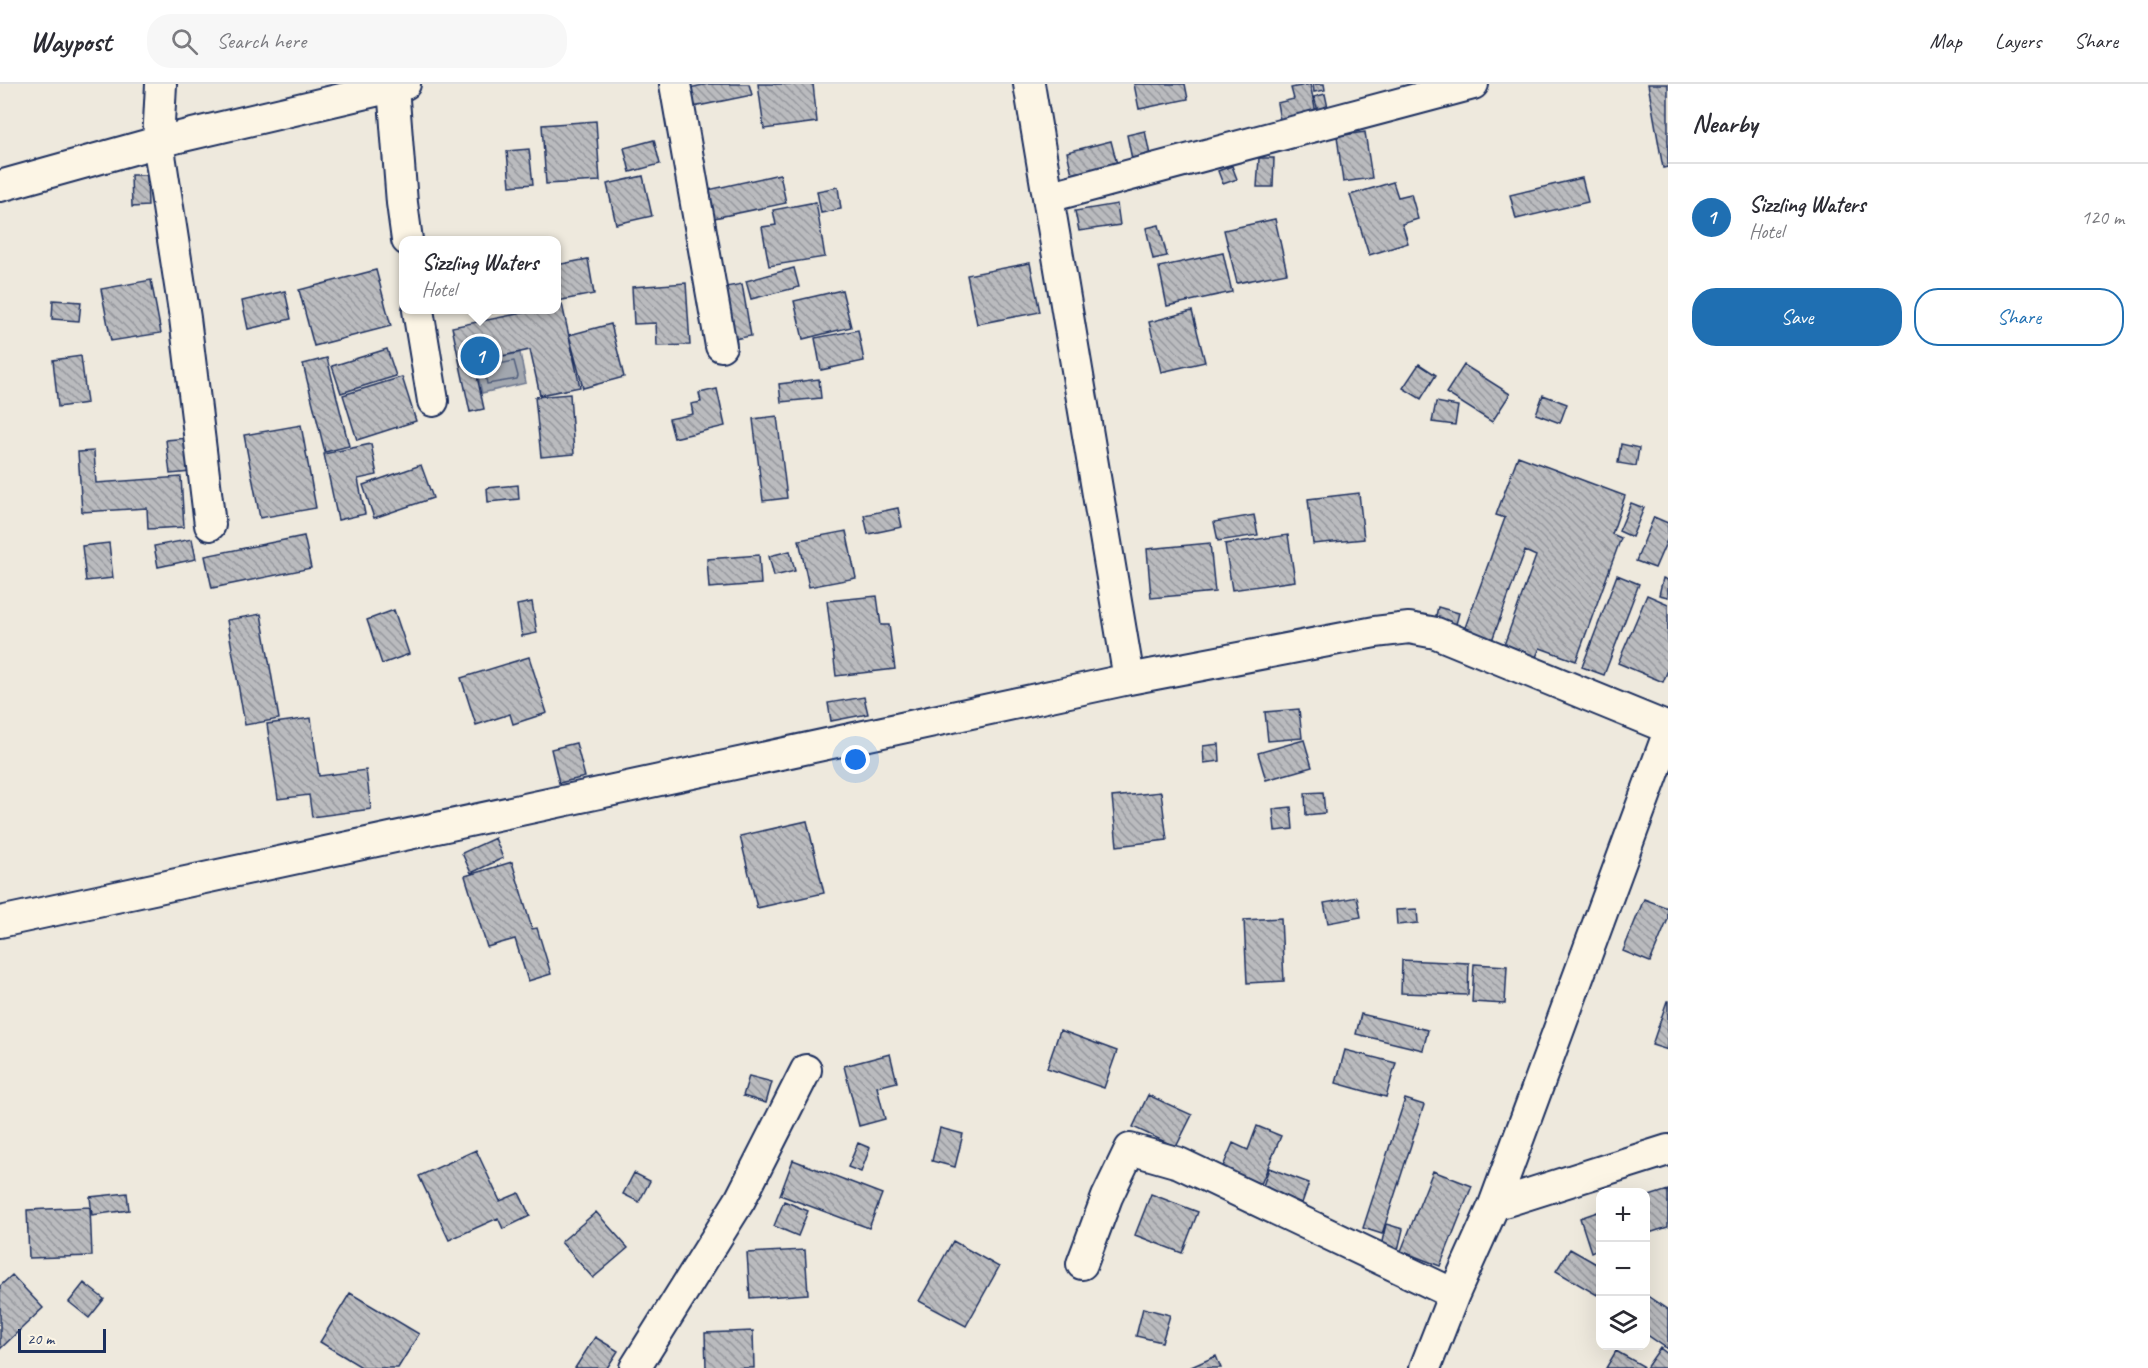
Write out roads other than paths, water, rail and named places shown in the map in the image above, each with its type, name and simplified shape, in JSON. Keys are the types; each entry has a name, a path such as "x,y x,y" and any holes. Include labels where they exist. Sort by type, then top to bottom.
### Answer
{"street":[{"path":"161,84 158,142 185,318 210,525"},
{"path":"675,84 721,346"},
{"path":"1029,84 1129,679"},
{"path":"1048,197 1473,84"},
{"path":"0,186 158,142 399,86 402,203 406,236"},
{"path":"419,314 433,401"},
{"path":"0,922 1129,679 1375,632 1409,628 1436,633 1668,728"},
{"path":"1425,1368 1454,1294 1494,1205 1668,734"},
{"path":"635,1368 740,1200 806,1070"},
{"path":"1082,1264 1107,1197 1130,1149 1179,1163 1454,1294"},
{"path":"1494,1205 1668,1149"}],"water":[{"path":"520,353 526,383 482,393 475,362"}],"place":[{"name":"Sizzling Waters","path":"480,356"}]}
